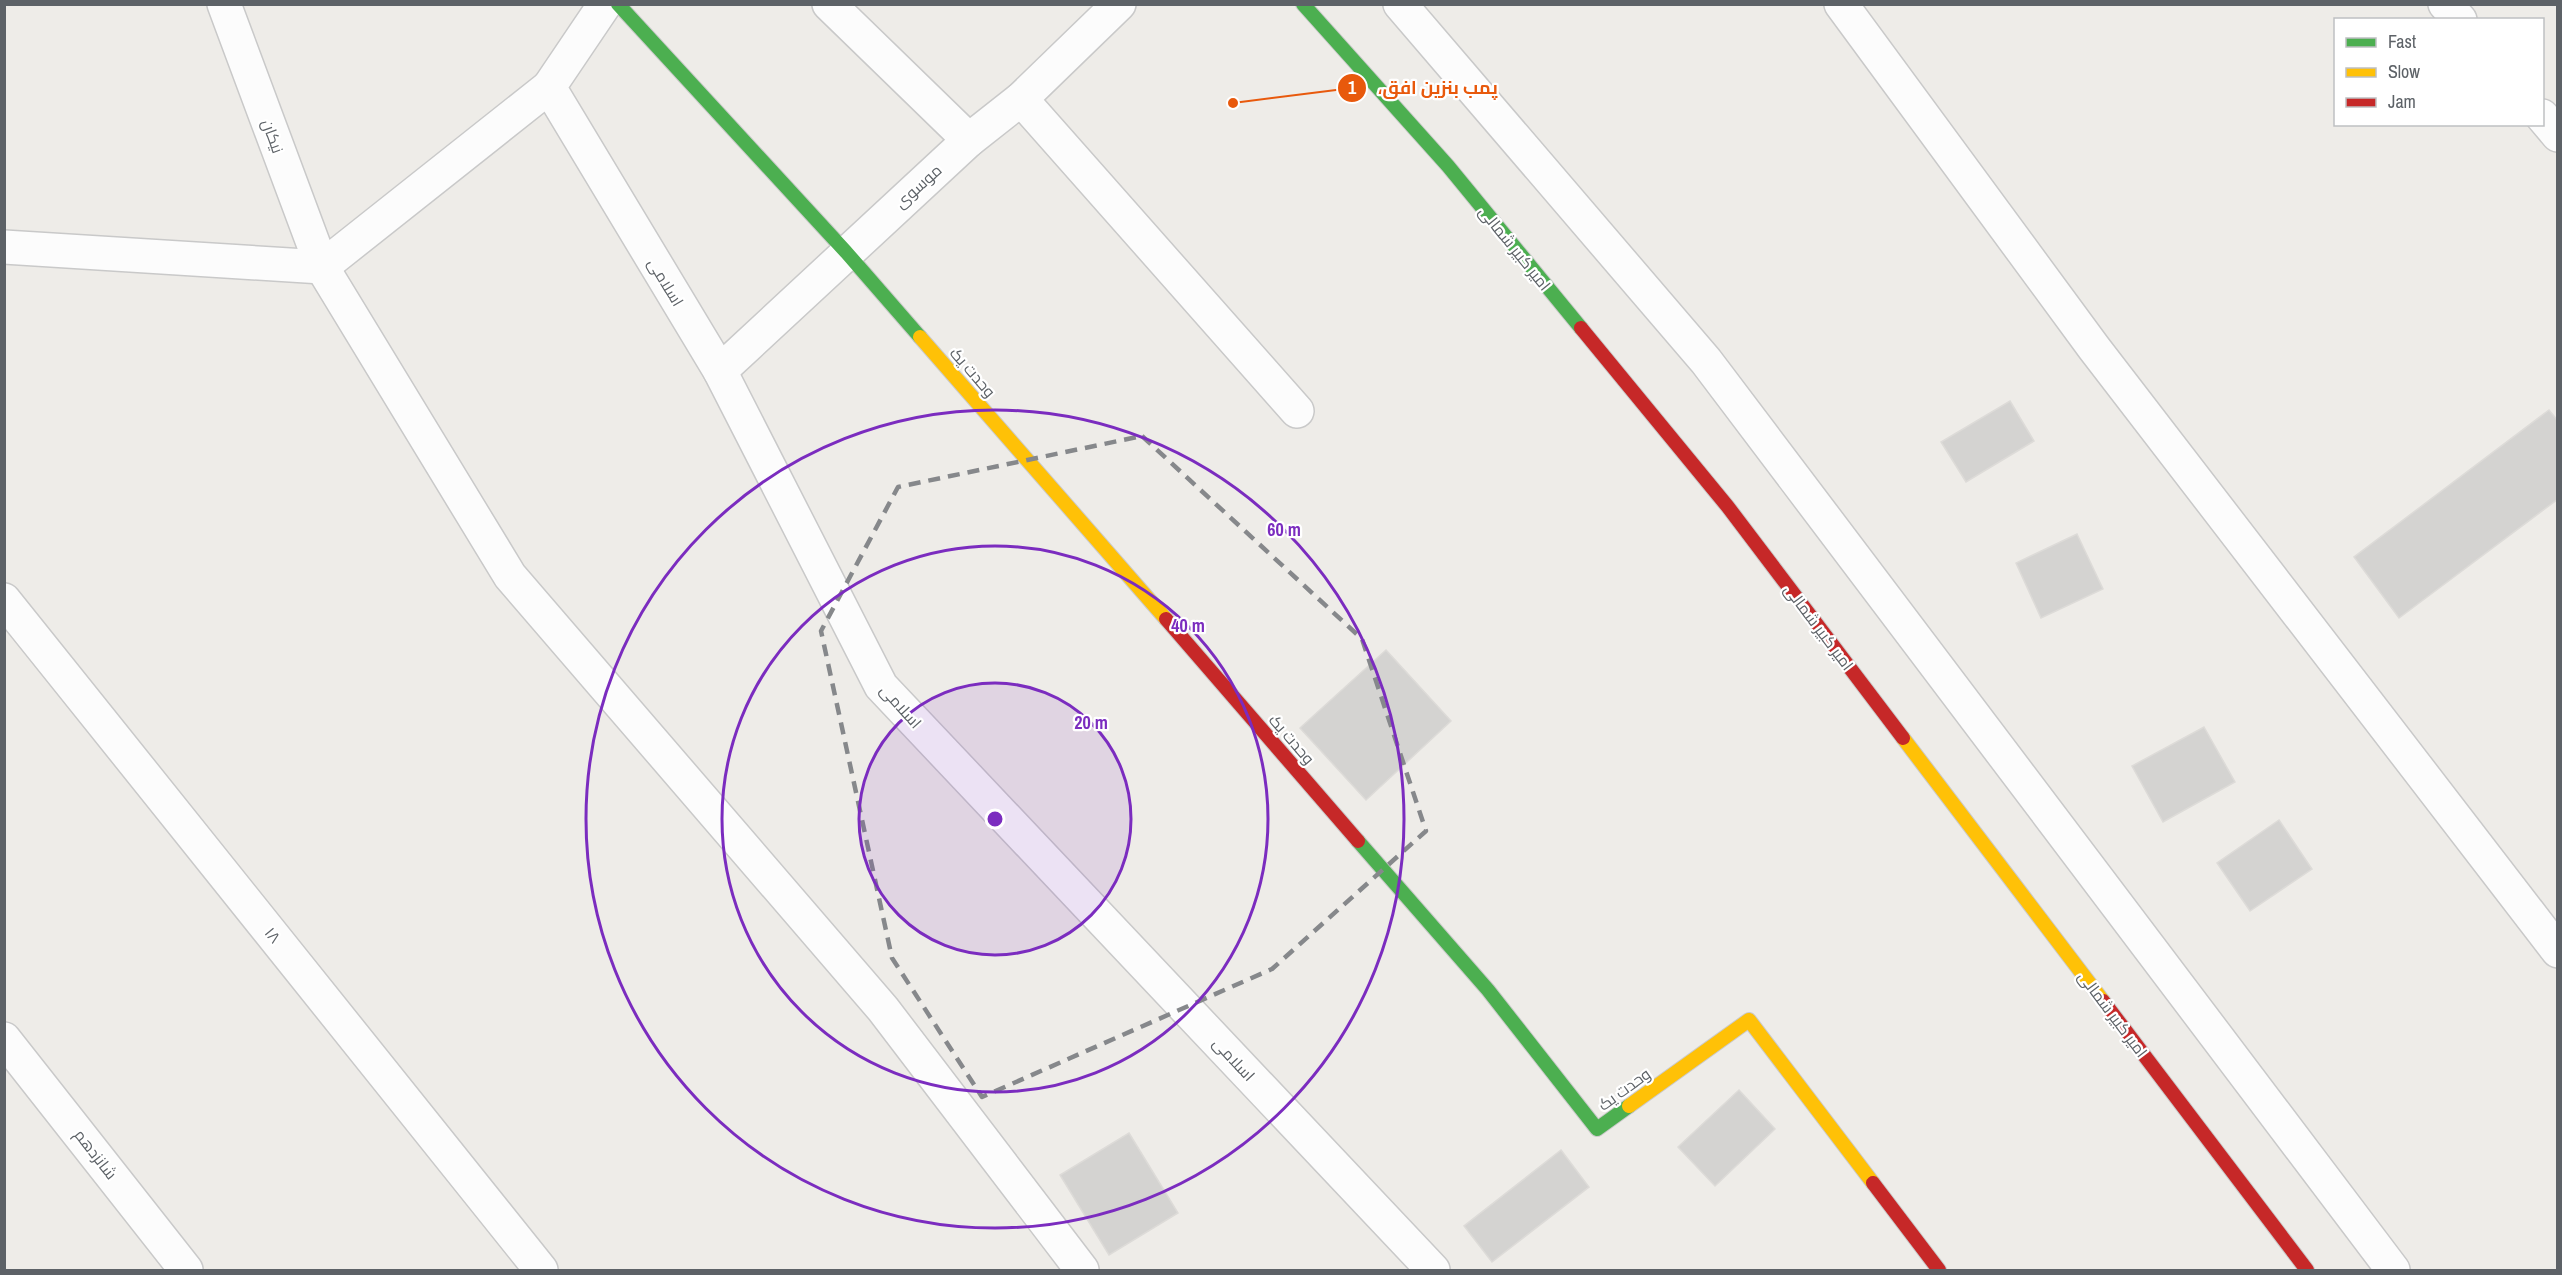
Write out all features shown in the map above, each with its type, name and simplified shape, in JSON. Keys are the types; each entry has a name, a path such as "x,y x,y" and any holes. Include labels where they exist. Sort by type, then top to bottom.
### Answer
{"street":[{"name":"نیکان","path":"224,4 322,267 510,576 883,1009 1082,1270"},
{"path":"4,247 322,267 549,87 604,4"},
{"name":"وحدت یک","path":"618,4 846,252 1488,990 1597,1129 1749,1020 1939,1270"},
{"path":"829,4 969,140"},
{"name":"موسوی","path":"720,371 969,140 1021,99 1119,4"},
{"name":"امیر کبیر شمالی","path":"1303,4 1448,166 1728,507 2307,1270"},
{"path":"1400,4 1706,361 2393,1270"},
{"path":"1841,4 2094,348 2558,951"},
{"path":"2445,4 2458,18"},
{"name":"اسلامی","path":"549,87 720,371 881,686 1433,1270"},
{"path":"1021,99 1297,411"},
{"path":"2544,118 2558,135"},
{"name":"۱۸","path":"4,600 541,1270"},
{"name":"شانزدهم","path":"4,1039 186,1270"}],"highlighted area":[{"path":"1142,436 1362,639 1426,831 1272,969 982,1097 892,958 821,631 898,487"}],"building":[{"path":"2010,401 2034,441 1966,482 1941,442"},
{"path":"2549,410 2558,421 2558,499 2399,618 2354,557"},
{"path":"2077,534 2103,589 2041,618 2016,563"},
{"path":"1386,650 1451,721 1366,800 1300,728"},
{"path":"2204,727 2235,782 2163,822 2132,766"},
{"path":"2279,820 2312,869 2250,911 2217,863"},
{"path":"1739,1090 1775,1129 1715,1186 1678,1147"},
{"path":"1129,1133 1178,1213 1109,1255 1060,1175"},
{"path":"1561,1150 1589,1187 1492,1262 1464,1226"}],"traffic: fast":[{"path":"618,4 846,252 920,337"},
{"path":"1303,4 1448,166 1581,328"},
{"path":"1358,841 1488,990 1597,1129 1629,1106"}],"traffic: slow":[{"path":"920,337 1166,619"},
{"path":"1903,738 2103,1001"},
{"path":"1629,1106 1749,1020 1873,1183"}],"traffic: jam":[{"path":"1581,328 1728,507 1903,738"},
{"path":"1166,619 1358,841"},
{"path":"2103,1001 2307,1270"},
{"path":"1873,1183 1939,1270"}],"place":[{"name":"،پمب بنزین افق","path":"1233,103"}]}
